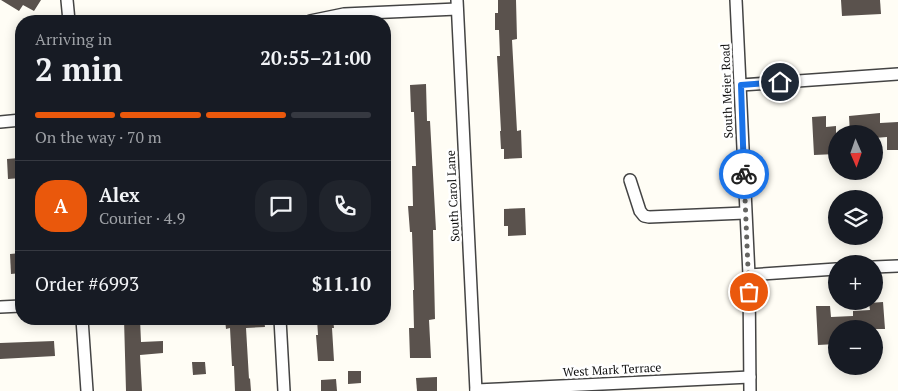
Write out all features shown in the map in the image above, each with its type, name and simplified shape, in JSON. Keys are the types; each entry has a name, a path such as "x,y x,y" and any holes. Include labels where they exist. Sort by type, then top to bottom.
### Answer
{"street":[{"path":"68,0 69,15"},
{"name":"South Meier Road","path":"736,0 749,275 750,391"},
{"path":"339,15 457,4"},
{"name":"South Carol Lane","path":"457,4 476,391"},
{"path":"741,85 898,74"},
{"path":"0,122 15,121"},
{"path":"630,180 640,211 644,216 745,213"},
{"path":"883,267 898,266"},
{"path":"749,275 828,270"},
{"path":"0,307 15,306"},
{"path":"82,325 87,391"},
{"path":"280,325 284,391"},
{"name":"West Mark Terrace","path":"476,391 750,377"}],"building":[{"path":"1,0 41,0 34,11 23,5 19,11"},
{"path":"498,0 516,0 517,39 512,40 517,131 521,130 522,158 504,159 504,149 501,149 497,56 500,56 499,30 495,30 495,13 498,13"},
{"path":"841,0 880,0 881,14 842,16"},
{"path":"426,84 427,121 430,121 436,230 433,230 435,319 429,320 431,358 410,358 409,328 414,328 414,290 412,232 410,232 408,206 413,206 412,166 416,166 414,112 411,112 410,85"},
{"path":"880,113 880,123 898,122 898,150 887,150 887,137 883,137 883,125 850,125 849,116"},
{"path":"826,116 828,154 814,155 812,117"},
{"path":"15,158 15,178 8,179 7,159"},
{"path":"525,208 526,235 508,236 508,226 504,226 504,209"},
{"path":"10,254 15,254 15,274 11,274"},
{"path":"883,302 885,329 883,329 883,320 828,320 828,344 818,345 816,306 828,306 831,317 853,316 853,311 883,310"},
{"path":"124,325 140,325 141,342 163,341 163,353 140,355 142,391 126,391"},
{"path":"226,325 265,325 265,327 246,328 251,391 235,391 230,328 226,329"},
{"path":"317,325 334,325 334,328 332,328 334,361 318,361 316,335 318,335"},
{"path":"54,341 55,356 0,359 0,343"},
{"path":"192,362 205,362 206,374 193,375"},
{"path":"348,371 361,371 361,383 348,384"},
{"path":"437,377 437,391 417,391 416,378"},
{"path":"336,379 337,391 321,391 321,380"}],"way so far":[{"path":"744,174 749,292"}],"route":[{"path":"744,174 741,85 780,82"}]}
